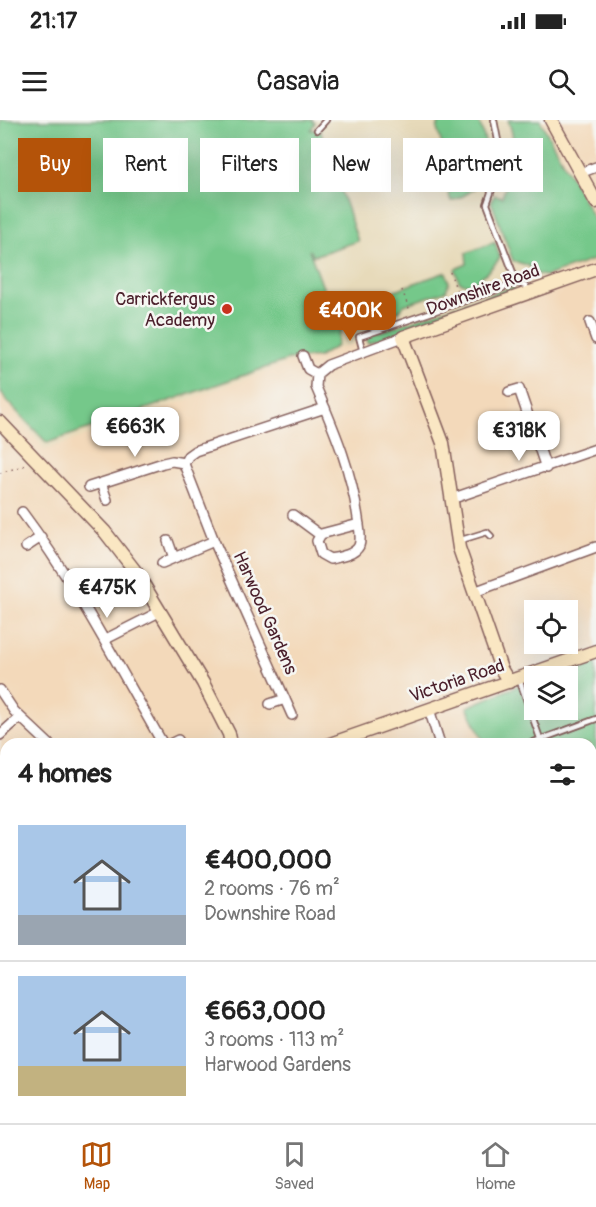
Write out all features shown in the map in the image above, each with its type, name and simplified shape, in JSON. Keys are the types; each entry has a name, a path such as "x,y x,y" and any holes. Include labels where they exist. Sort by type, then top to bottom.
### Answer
{"street":[{"path":"550,120 596,202"},
{"path":"580,174 596,167"},
{"name":"Downshire Road","path":"317,374 328,365 596,269"},
{"path":"590,322 596,339"},
{"path":"403,337 443,443 457,541 501,669 514,680"},
{"path":"303,356 308,369 317,374 316,387 350,473 358,524 360,543 356,550 347,555 332,559 322,556 317,544 320,535 326,531 358,524"},
{"path":"509,393 524,388 546,468"},
{"path":"89,487 167,462 184,463 195,451 325,408"},
{"path":"0,422 105,532 136,572 203,683 230,738"},
{"path":"451,499 596,449"},
{"name":"Harwood Gardens","path":"184,463 185,471 214,542 292,716"},
{"path":"101,483 106,500"},
{"path":"22,512 41,537 104,640 160,738"},
{"path":"293,515 320,535"},
{"path":"26,547 41,537"},
{"path":"168,541 174,558"},
{"name":"Harwood Gardens","path":"162,563 214,542"},
{"path":"474,591 596,547"},
{"path":"104,640 161,611"},
{"name":"Victoria Road","path":"347,738 596,651"},
{"path":"0,690 10,708 43,738"},
{"name":"Harwood Gardens","path":"270,704 285,699"},
{"path":"429,709 438,738"},
{"path":"0,735 20,717"}],"lane":[{"path":"317,130 326,120"},
{"path":"494,120 502,160 487,204 517,283"},
{"path":"363,352 359,338 517,283 525,286 531,292"},
{"path":"457,541 487,532 491,536"},
{"path":"514,680 539,738"},
{"path":"551,738 596,719"}],"path":[{"path":"450,272 458,294"},
{"path":"402,290 410,311"},
{"path":"0,473 38,461"}],"shaded area":[{"name":"Carrickfergus Academy","path":"0,120 540,120 596,222 596,259 360,342 293,362 45,450 0,395"}],"green space":[{"path":"0,120 312,120 315,123 311,130 320,130 323,138 311,138 311,192 341,192 358,241 313,256 309,250 331,309 347,302 349,306 352,305 354,312 342,328 337,346 319,357 288,360 47,443 6,400 0,390"},
{"path":"440,120 478,120 484,138 440,138 437,129"},
{"path":"508,120 540,120 596,223 596,259 546,276 539,275 527,265 513,261 491,201 495,195 502,197 504,192 543,192 543,138 513,138"},
{"path":"448,192 469,192 465,195 451,201"},
{"path":"495,242 500,258 493,266 473,283 468,285 459,282 455,269 467,264 466,253"},
{"path":"446,272 449,282 446,291 404,305 399,311 387,313 373,308 362,309 359,303"},
{"path":"514,288 515,291 368,343 366,337 370,335"},
{"path":"596,659 596,738 482,738 467,707 524,683 524,720 578,720 578,666 574,666"}],"place":[{"name":"Carrickfergus Academy","path":"227,309"}]}
